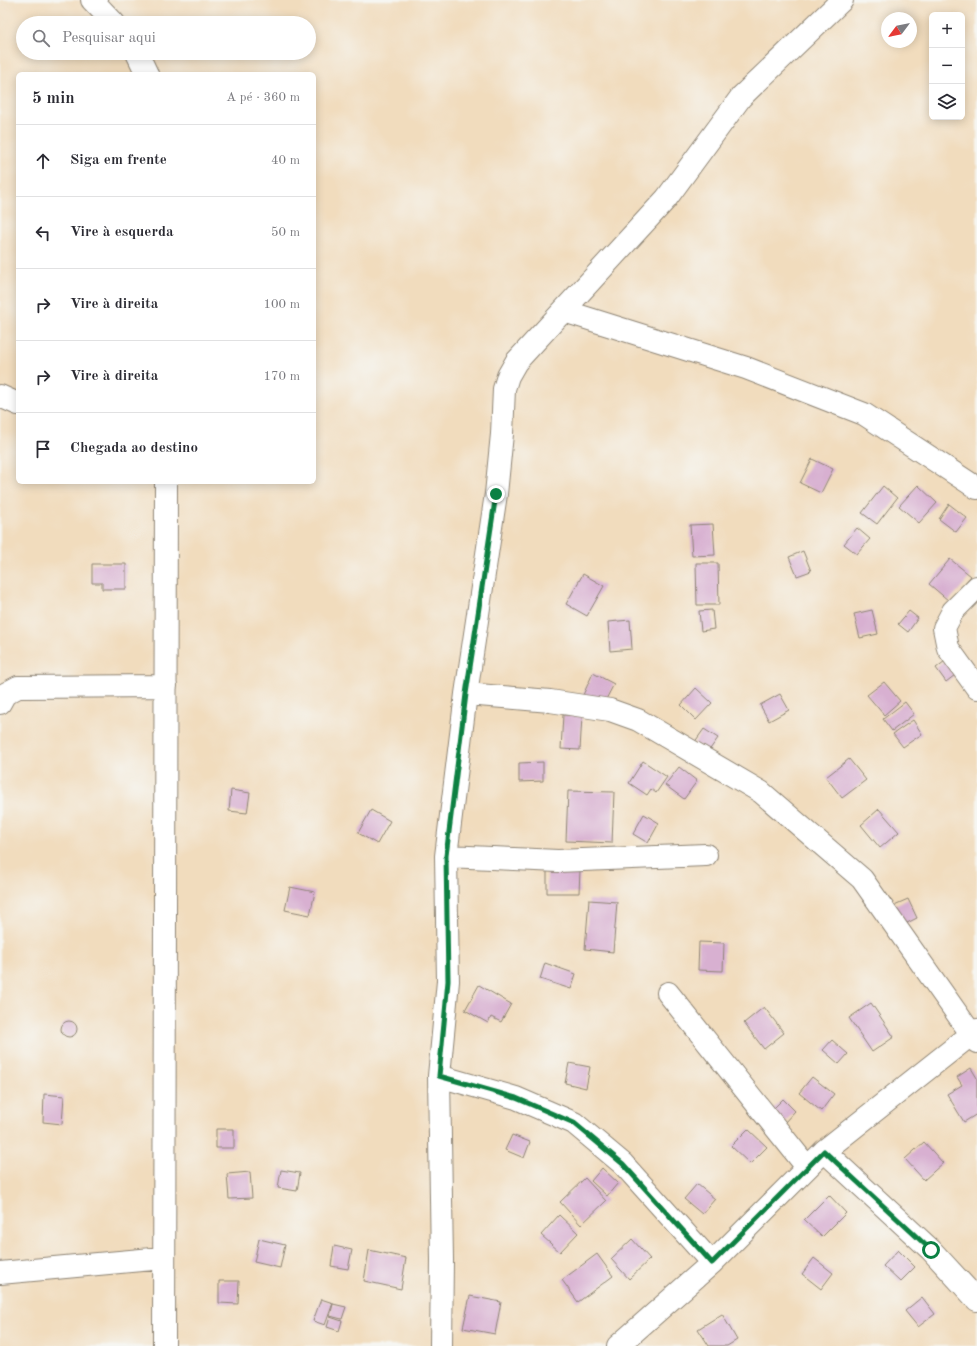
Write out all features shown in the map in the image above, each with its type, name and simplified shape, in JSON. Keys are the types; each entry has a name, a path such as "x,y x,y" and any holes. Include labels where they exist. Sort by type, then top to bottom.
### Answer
{"street":[{"path":"92,0 107,16"},
{"path":"441,1346 442,1260 439,1076 448,981 446,856 466,694 496,494 506,382 516,362 666,199 741,98 842,0"},
{"path":"140,60 145,72"},
{"path":"564,311 746,368 864,414 977,488"},
{"path":"0,396 16,403"},
{"path":"164,1346 163,1258 166,484"},
{"path":"977,587 953,611 944,628 948,648 977,688"},
{"path":"0,702 6,694 18,687 166,686"},
{"path":"466,694 550,701 610,710 638,720 760,792 862,879 975,1036 824,1151 631,1342"},
{"path":"446,856 558,861 706,855"},
{"path":"668,993 807,1167"},
{"path":"439,1076 516,1098 574,1123 623,1164 712,1263"},
{"path":"824,1151 931,1250 977,1300"},
{"path":"0,1273 163,1258"}],"building":[{"path":"812,459 833,469 821,493 800,483"},
{"path":"918,485 937,503 919,523 899,506"},
{"path":"883,486 897,498 877,524 862,513"},
{"path":"949,504 967,518 956,532 939,519"},
{"path":"713,524 715,555 692,556 690,525"},
{"path":"857,528 870,539 857,554 844,544"},
{"path":"803,551 811,571 797,576 789,557"},
{"path":"950,559 971,576 949,601 929,584"},
{"path":"696,563 718,563 719,605 697,605"},
{"path":"92,564 126,564 126,589 102,589 102,583 92,583"},
{"path":"583,574 604,586 587,616 566,604"},
{"path":"712,610 714,629 701,631 699,611"},
{"path":"872,610 878,634 860,638 854,614"},
{"path":"909,611 918,618 908,632 898,624"},
{"path":"630,620 632,649 610,651 608,622"},
{"path":"945,661 955,675 946,682 936,668"},
{"path":"593,673 614,684 603,705 583,695"},
{"path":"884,682 900,701 884,715 867,695"},
{"path":"696,688 712,703 696,720 681,705"},
{"path":"780,694 789,710 769,721 760,705"},
{"path":"905,702 914,714 892,731 883,719"},
{"path":"563,715 582,716 580,750 561,749"},
{"path":"913,720 922,734 903,747 893,734"},
{"path":"704,729 718,738 708,752 694,743"},
{"path":"849,759 866,780 842,798 826,777"},
{"path":"643,761 667,777 656,793 651,789 647,795 629,783"},
{"path":"543,762 543,781 519,782 519,763"},
{"path":"679,767 697,781 684,799 665,785"},
{"path":"231,790 250,793 247,813 229,811"},
{"path":"568,791 614,792 612,843 566,841"},
{"path":"879,809 899,832 880,848 861,825"},
{"path":"371,810 390,821 377,844 358,833"},
{"path":"644,814 659,823 648,843 633,834"},
{"path":"547,870 580,870 579,893 547,893"},
{"path":"290,887 315,892 310,915 285,910"},
{"path":"908,899 917,918 901,926 892,906"},
{"path":"589,900 617,902 613,952 585,949"},
{"path":"699,942 724,943 723,971 698,970"},
{"path":"545,963 576,974 571,989 540,979"},
{"path":"479,985 511,1004 501,1022 491,1017 488,1023 465,1010"},
{"path":"871,1003 894,1037 872,1052 849,1018"},
{"path":"764,1007 784,1033 764,1049 744,1023"},
{"path":"66,1021 72,1021 77,1026 75,1035 72,1037 66,1037 61,1032 61,1026"},
{"path":"832,1040 848,1054 839,1064 823,1050"},
{"path":"569,1063 590,1067 586,1088 565,1083"},
{"path":"971,1068 977,1078 977,1114 964,1122 947,1094 962,1085 957,1077"},
{"path":"812,1077 834,1094 821,1111 799,1093"},
{"path":"44,1094 64,1096 62,1124 43,1122"},
{"path":"783,1099 795,1111 784,1123 771,1111"},
{"path":"216,1129 234,1129 234,1148 216,1148"},
{"path":"748,1129 767,1147 750,1164 731,1146"},
{"path":"512,1135 530,1142 524,1158 505,1150"},
{"path":"924,1142 943,1163 924,1180 905,1159"},
{"path":"602,1168 618,1183 607,1196 591,1181"},
{"path":"281,1170 300,1173 297,1191 278,1188"},
{"path":"250,1172 252,1198 229,1199 227,1174"},
{"path":"585,1178 606,1201 581,1225 560,1202"},
{"path":"697,1184 715,1199 702,1214 684,1199"},
{"path":"829,1195 846,1213 822,1237 804,1220"},
{"path":"559,1215 578,1233 560,1252 541,1235"},
{"path":"259,1239 285,1245 280,1268 254,1262"},
{"path":"632,1239 650,1259 629,1279 611,1259"},
{"path":"334,1246 352,1250 348,1269 331,1266"},
{"path":"369,1250 406,1258 401,1289 364,1281"},
{"path":"898,1250 915,1267 900,1282 883,1266"},
{"path":"597,1254 613,1276 578,1302 562,1280"},
{"path":"814,1258 833,1273 821,1289 802,1274"},
{"path":"219,1281 239,1281 238,1304 219,1303"},
{"path":"470,1296 501,1302 495,1334 463,1328"},
{"path":"922,1297 935,1314 918,1327 905,1311"},
{"path":"321,1299 333,1303 325,1325 313,1321"},
{"path":"333,1304 346,1307 342,1319 330,1316"},
{"path":"722,1314 737,1340 727,1346 709,1346 698,1329"},
{"path":"330,1317 342,1321 339,1331 327,1327"}],"route":[{"path":"496,494 466,694 446,856 448,981 439,1076 516,1098 574,1123 623,1164 712,1263 824,1151 931,1250"}]}
